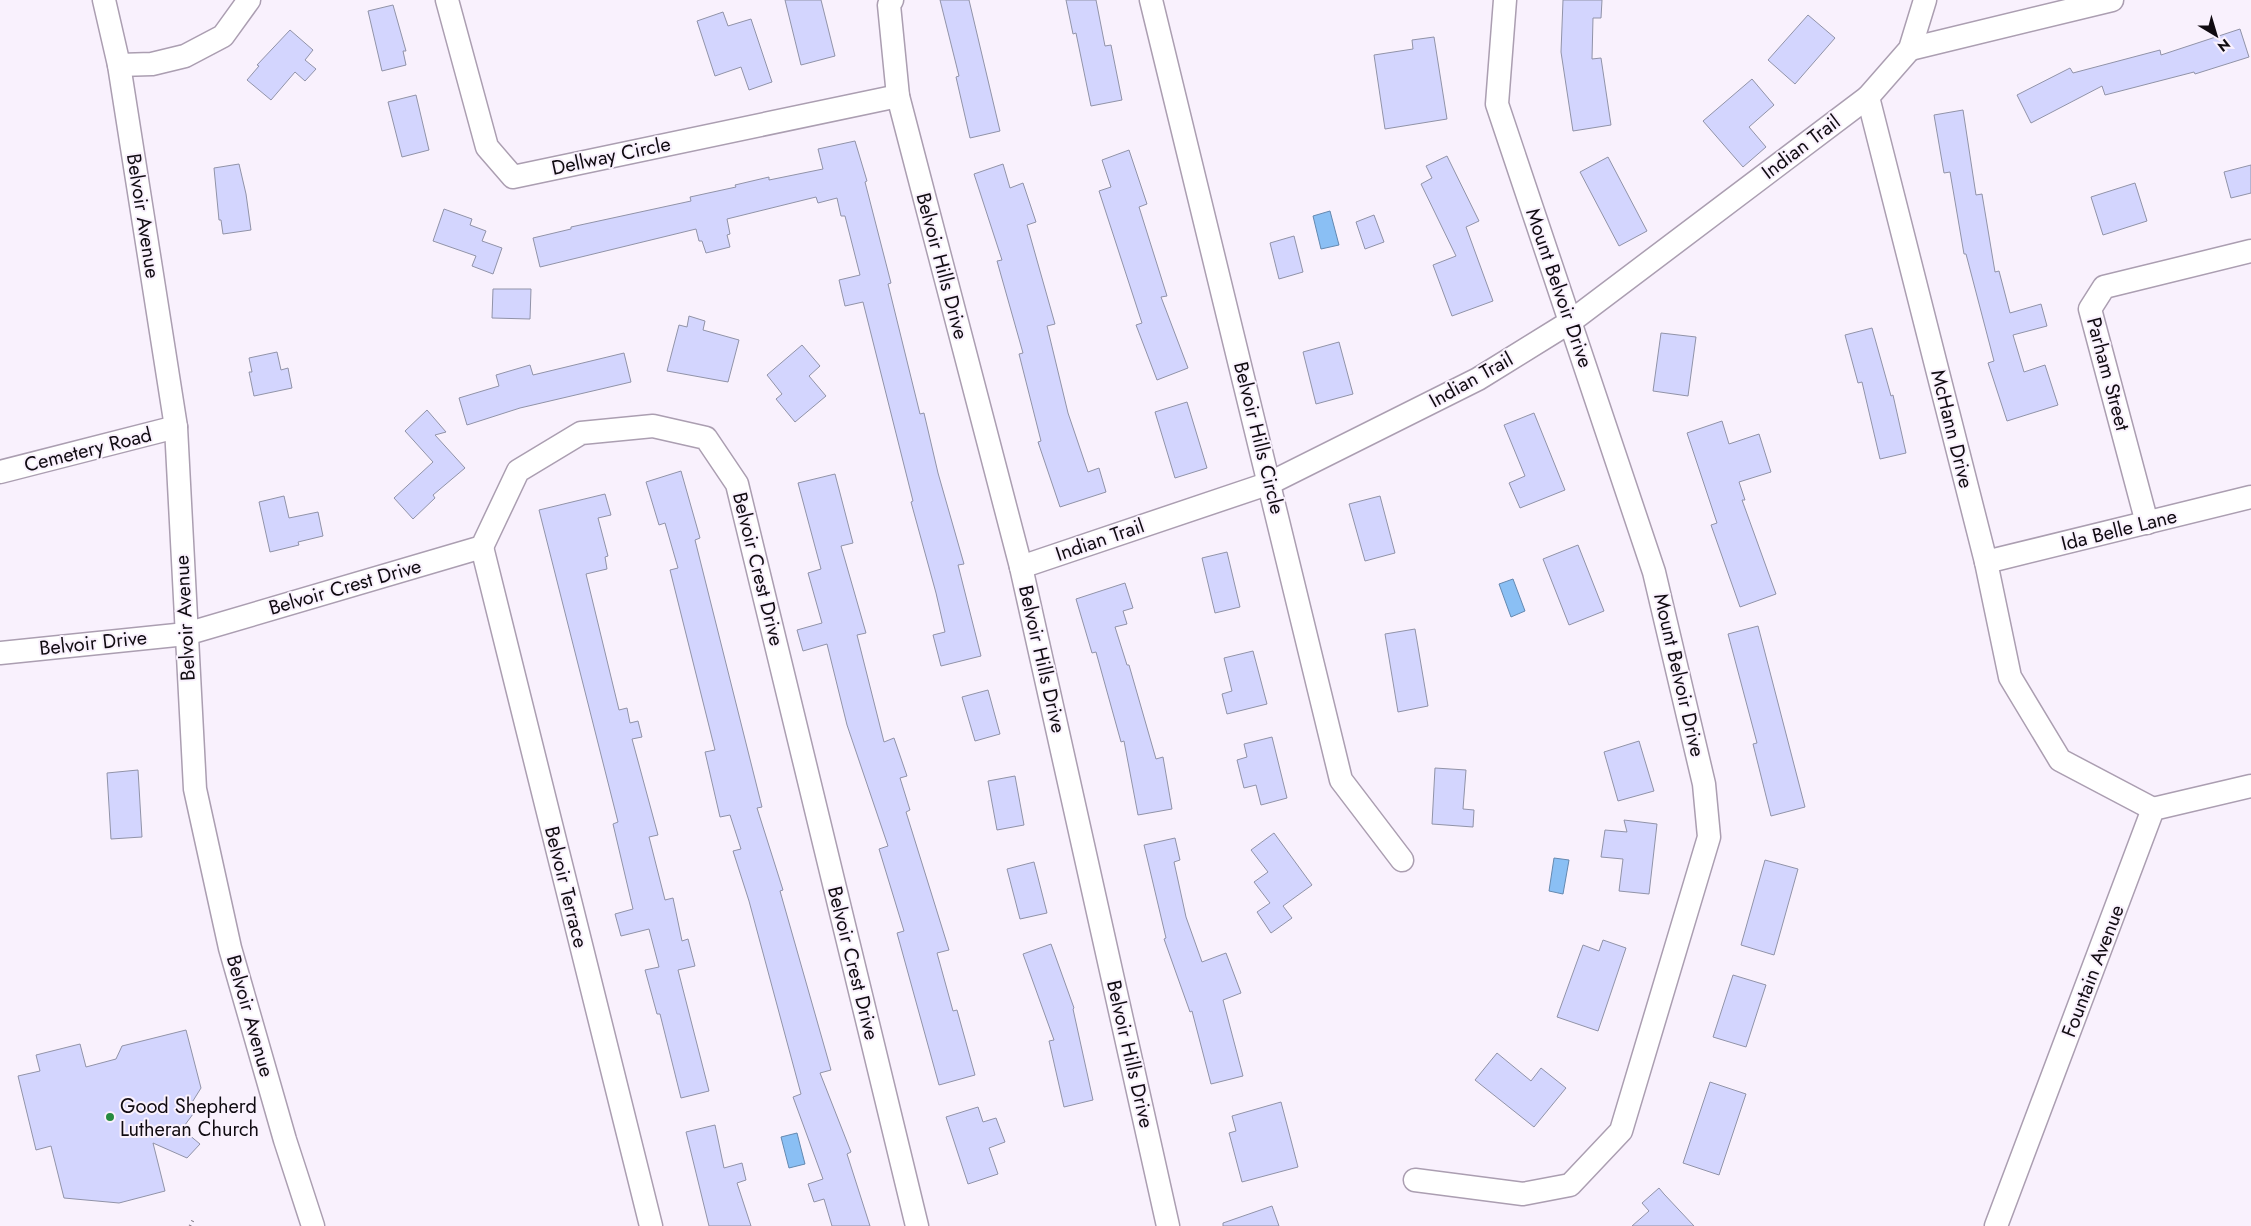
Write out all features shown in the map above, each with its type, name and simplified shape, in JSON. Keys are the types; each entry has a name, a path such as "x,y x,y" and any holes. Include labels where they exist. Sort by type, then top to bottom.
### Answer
{"street":[{"name":"Belvoir Avenue","path":"104,0 119,65 176,427 194,790 230,948 285,1140 313,1226"},
{"path":"119,65 152,64 185,56 223,36 249,0"},
{"name":"Dellway Circle","path":"447,0 487,147 513,177 898,96"},
{"path":"892,0 889,5 898,96"},
{"name":"Belvoir Hills Circle","path":"1151,0 1341,780 1402,860"},
{"name":"Mount Belvoir Drive","path":"1415,1180 1524,1194 1570,1185 1621,1131 1709,837 1704,784 1654,572 1497,104 1505,0"},
{"path":"1868,97 1910,48 1925,0"},
{"path":"1910,48 2112,0"},
{"name":"Belvoir Hills Drive","path":"898,96 1021,567 1168,1226"},
{"name":"Indian Trail","path":"1021,567 1270,483 1478,379 1570,322 1868,97"},
{"name":"McHann Drive","path":"1868,97 1986,562 2010,677 2060,760 2153,809"},
{"name":"Parham Street","path":"2147,523 2090,309 2104,287 2251,251"},
{"name":"Belvoir Crest Drive","path":"186,634 482,547 518,471 581,433 653,426 706,438 737,484 917,1226"},
{"name":"Cemetery Road","path":"0,472 176,427"},
{"name":"Ida Belle Lane","path":"1986,562 2251,497"},
{"name":"Belvoir Terrace","path":"482,547 651,1226"},
{"name":"Belvoir Drive","path":"0,653 186,634"},
{"path":"2153,809 2251,786"},
{"name":"Fountain Avenue","path":"1996,1226 2153,809"}],"path":[{"path":"190,1226 194,1218"}],"water":[{"path":"1330,211 1339,245 1321,249 1313,216"},
{"path":"1513,579 1525,611 1511,617 1499,584"},
{"path":"1554,858 1569,860 1563,894 1549,891"},
{"path":"797,1133 805,1164 789,1168 781,1137"}],"building":[{"path":"785,0 821,0 835,56 801,65"},
{"path":"940,0 969,0 1000,131 970,138 956,77 959,76"},
{"path":"1066,0 1096,0 1105,46 1111,45 1122,100 1091,106 1076,33 1073,34"},
{"path":"1563,0 1602,0 1601,18 1593,18 1592,59 1601,58 1611,125 1573,131 1561,52"},
{"path":"393,5 406,51 403,51 406,65 382,71 368,11"},
{"path":"723,12 728,26 751,19 772,82 749,90 741,67 715,76 697,21"},
{"path":"1808,15 1835,38 1795,84 1768,60"},
{"path":"2240,29 2249,57 2195,74 2194,72 2105,95 2102,86 2031,123 2017,95 2070,68 2073,73 2160,50 2161,55"},
{"path":"290,30 313,50 305,60 316,69 305,81 295,72 271,100 247,80 259,66 257,65"},
{"path":"1434,37 1447,119 1385,129 1374,55 1413,49 1412,40"},
{"path":"1752,79 1774,105 1749,127 1766,147 1743,167 1703,121"},
{"path":"416,95 429,150 402,157 388,102"},
{"path":"1963,110 1976,195 1982,194 1995,272 1999,271 2010,313 2041,304 2047,326 2013,335 2024,372 2045,365 2058,405 2007,421 1988,363 1994,361 1966,254 1964,254 1950,172 1944,173 1934,115"},
{"path":"855,141 867,181 865,182 891,283 888,284 920,414 924,413 938,473 964,564 958,565 981,656 941,666 933,635 945,632 911,502 913,501 863,302 845,306 839,280 860,275 845,216 841,216 837,198 818,203 816,197 727,219 730,234 727,235 730,247 706,253 702,241 699,241 696,229 540,267 533,238 571,229 571,227 691,201 690,197 736,187 735,185 769,177 769,180 823,169 818,149"},
{"path":"1129,150 1147,204 1139,207 1167,296 1161,297 1188,368 1157,380 1136,325 1142,323 1099,191 1111,187 1102,160"},
{"path":"1447,156 1479,221 1466,227 1493,301 1452,316 1433,265 1456,256 1421,184 1432,178 1426,166"},
{"path":"1608,157 1647,231 1619,246 1580,172"},
{"path":"239,164 246,194 251,230 223,234 221,220 219,220 214,168"},
{"path":"1003,164 1010,188 1023,183 1036,222 1027,225 1055,324 1047,326 1068,413 1088,472 1099,468 1106,492 1060,507 1038,442 1041,441 1019,354 1023,353 997,261 1002,260 974,174"},
{"path":"2251,165 2251,193 2231,198 2224,172"},
{"path":"2135,183 2147,221 2103,235 2091,197"},
{"path":"444,209 472,219 470,225 486,231 482,241 502,248 493,274 472,266 476,256 433,241"},
{"path":"1374,215 1384,242 1365,249 1356,222"},
{"path":"1294,236 1303,272 1279,279 1270,243"},
{"path":"493,289 531,289 530,319 492,318"},
{"path":"689,316 705,321 703,330 739,340 728,382 667,371 679,325 687,327"},
{"path":"1872,328 1891,396 1893,395 1906,453 1880,459 1862,382 1858,383 1845,335"},
{"path":"1661,333 1696,337 1688,396 1653,391"},
{"path":"1339,342 1353,394 1316,404 1303,352"},
{"path":"802,345 820,366 809,376 826,396 795,422 776,399 782,394 767,375"},
{"path":"277,352 281,370 288,368 292,388 254,396 249,372 252,372 249,358"},
{"path":"624,353 631,382 520,408 467,425 459,398 499,386 496,375 530,365 533,375"},
{"path":"1187,402 1207,468 1175,478 1155,412"},
{"path":"427,410 446,432 435,435 465,468 433,495 435,498 413,519 394,498 433,462 405,431"},
{"path":"1534,413 1565,490 1520,508 1509,483 1525,476 1504,425"},
{"path":"1722,421 1729,444 1759,434 1771,472 1739,482 1745,500 1742,500 1776,594 1740,607 1711,525 1717,523 1687,433"},
{"path":"681,471 700,538 695,540 762,807 757,808 783,890 780,891 831,1070 820,1073 851,1152 847,1154 870,1226 832,1226 824,1199 814,1202 808,1184 823,1179 793,1097 801,1094 749,901 733,851 741,849 730,815 720,817 705,752 715,750 670,570 678,568 665,523 659,525 646,482"},
{"path":"835,474 853,543 841,546 866,633 857,635 884,742 894,738 907,776 900,778 910,810 906,812 949,950 937,953 953,1011 957,1010 975,1075 939,1085 897,933 904,931 879,849 888,846 847,725 827,644 803,651 797,630 822,623 808,573 821,569 798,483"},
{"path":"605,494 611,515 598,518 608,556 605,557 607,569 586,574 619,710 627,708 630,723 638,721 642,737 632,739 658,835 649,837 665,900 673,898 682,941 688,939 695,966 678,970 709,1091 681,1098 660,1014 657,1014 645,970 659,967 649,929 621,936 615,914 633,909 613,824 618,822 539,510"},
{"path":"284,496 289,518 318,512 323,536 298,542 299,545 270,552 259,502"},
{"path":"1380,496 1395,553 1365,561 1349,504"},
{"path":"1578,545 1604,611 1569,625 1543,559"},
{"path":"1227,552 1240,607 1215,613 1202,558"},
{"path":"1125,583 1133,608 1123,611 1127,624 1115,627 1127,665 1129,665 1156,759 1163,757 1172,809 1138,815 1124,741 1121,742 1096,652 1092,653 1076,599"},
{"path":"1758,626 1805,807 1771,816 1753,744 1757,743 1728,634"},
{"path":"1415,629 1428,706 1398,712 1385,634"},
{"path":"1253,651 1267,704 1227,714 1222,694 1232,691 1224,658"},
{"path":"988,690 1000,734 975,741 962,697"},
{"path":"1272,737 1287,798 1261,805 1256,785 1244,788 1237,760 1247,757 1244,744"},
{"path":"1639,741 1654,791 1618,801 1604,752"},
{"path":"1435,768 1466,770 1463,809 1474,810 1473,827 1432,824"},
{"path":"138,770 142,837 111,839 107,773"},
{"path":"1015,776 1024,825 997,830 988,781"},
{"path":"1624,820 1657,824 1649,894 1619,891 1623,859 1601,857 1605,830 1627,832"},
{"path":"1274,833 1312,885 1283,906 1292,918 1271,933 1257,912 1270,903 1254,882 1268,872 1251,850"},
{"path":"1175,838 1180,860 1174,862 1186,917 1202,962 1226,953 1241,993 1223,1000 1243,1076 1211,1084 1192,1011 1190,1012 1164,939 1166,938 1144,845"},
{"path":"1765,860 1798,869 1774,955 1741,945"},
{"path":"1034,862 1047,913 1020,919 1007,869"},
{"path":"1603,940 1626,948 1598,1031 1557,1017 1583,945 1599,951"},
{"path":"1051,944 1074,1008 1093,1100 1064,1107 1049,1041 1054,1040 1023,954"},
{"path":"1733,975 1766,985 1746,1047 1713,1037"},
{"name":"Good Shepherd Lutheran Church","path":"186,1030 201,1088 191,1104 193,1114 182,1129 200,1144 187,1158 153,1143 165,1191 119,1203 64,1198 51,1146 36,1150 18,1076 40,1071 36,1055 80,1044 86,1067 116,1059 122,1046"},
{"path":"1497,1053 1531,1081 1541,1068 1566,1088 1534,1127 1475,1080"},
{"path":"1710,1082 1746,1094 1719,1175 1683,1163"},
{"path":"1281,1102 1298,1167 1242,1182 1229,1133 1236,1131 1232,1116"},
{"path":"978,1107 983,1122 996,1118 1005,1142 989,1148 998,1174 968,1184 946,1117"},
{"path":"715,1125 724,1168 742,1163 746,1180 737,1183 751,1226 709,1226 686,1132"},
{"path":"1659,1188 1694,1226 1632,1226 1649,1211 1642,1203"},
{"path":"1272,1206 1279,1226 1223,1226 1223,1223"}],"place":[{"name":"Good Shepherd Lutheran Church","path":"110,1117"}]}
